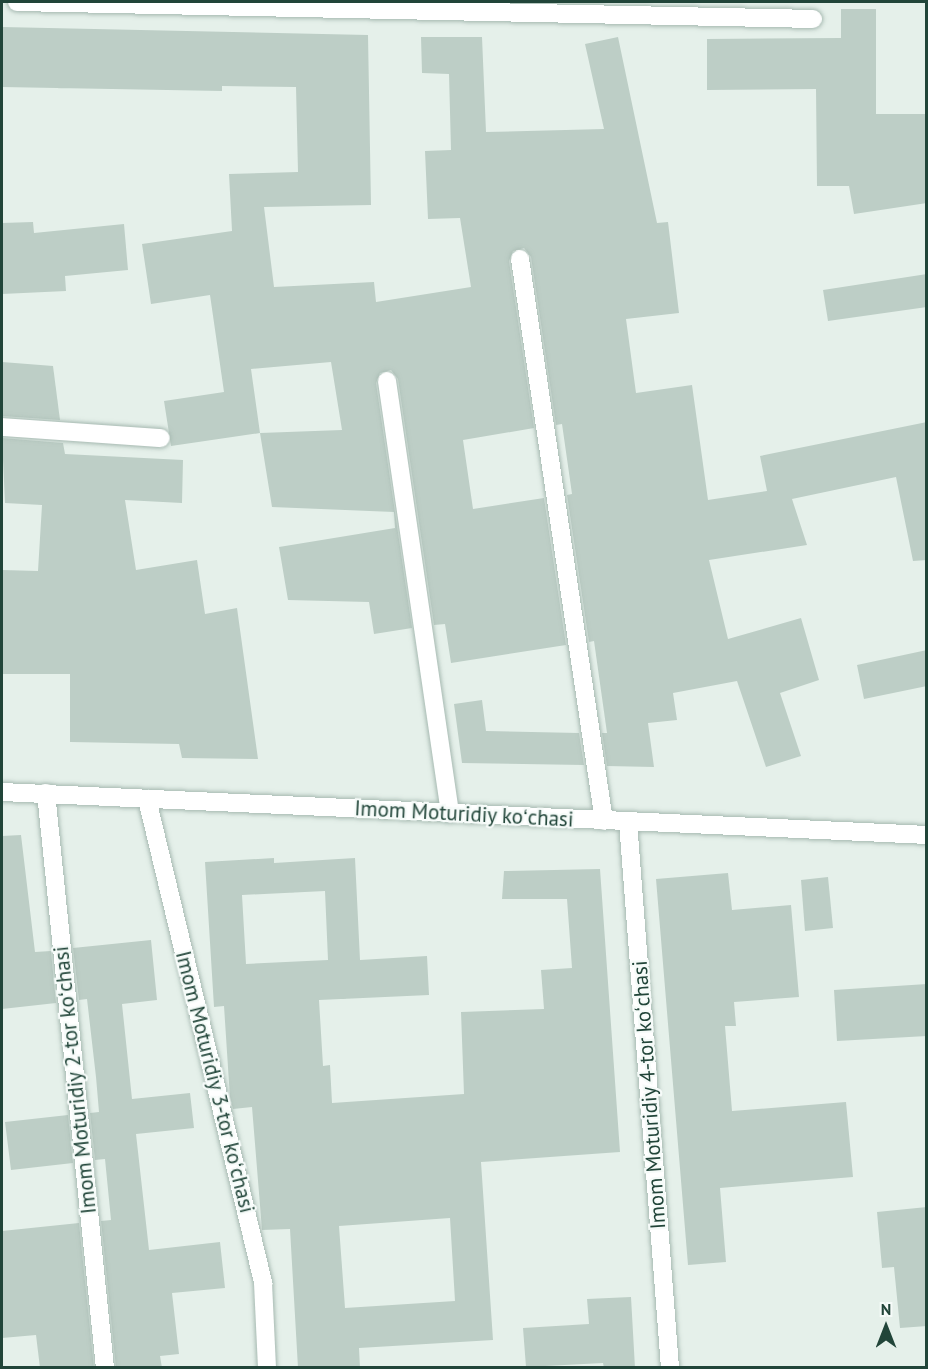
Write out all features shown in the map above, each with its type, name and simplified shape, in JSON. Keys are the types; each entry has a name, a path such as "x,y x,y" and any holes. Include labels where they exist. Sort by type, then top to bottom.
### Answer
{"street":[{"path":"17,2 813,19"},
{"path":"520,259 604,821"},
{"path":"387,381 450,813"},
{"path":"2,427 161,438"},
{"name":"Imom Moturidiy koʻchasi","path":"2,792 927,835"},
{"name":"Imom Moturidiy 2-tor koʻchasi","path":"46,793 105,1368"},
{"name":"Imom Moturidiy 3-tor koʻchasi","path":"147,799 264,1283 267,1368"},
{"name":"Imom Moturidiy 4-tor koʻchasi","path":"628,822 670,1368"}],"building":[{"path":"841,9 876,9 876,114 927,114 927,203 854,214 849,186 817,186 816,89 707,90 707,39 841,38"},
{"path":"2,27 368,35 371,205 264,207 274,287 374,282 376,302 471,287 460,218 428,219 425,151 451,150 449,74 422,73 421,37 482,37 486,132 604,129 585,44 618,37 657,223 668,222 679,313 626,319 636,393 692,385 708,500 767,491 760,456 927,422 927,560 913,561 896,477 792,499 807,545 709,560 728,639 801,618 819,680 780,693 801,756 766,767 737,681 673,693 677,720 648,723 654,767 607,766 602,733 607,733 594,641 589,642 567,495 572,494 562,424 556,425 531,257 524,248 513,251 509,261 534,428 463,440 473,509 544,498 566,645 451,663 445,624 434,625 398,379 391,370 380,373 376,383 412,628 374,634 369,602 288,600 279,547 395,528 394,512 272,507 260,433 171,446 164,401 224,392 210,295 151,304 142,244 232,231 229,174 298,172 296,87 222,86 222,91 2,87","holes":["331,362 342,430 260,433 251,369"]},
{"path":"33,222 34,233 124,224 128,270 65,276 66,291 2,294 2,223"},
{"path":"927,274 927,307 828,321 823,290"},
{"path":"2,362 53,366 60,420 2,416"},
{"path":"2,438 63,443 65,454 183,460 182,503 125,500 136,570 197,560 205,614 237,608 258,759 182,758 179,744 70,742 70,674 2,674 2,570 38,571 42,505 5,503"},
{"path":"927,650 927,686 864,699 857,665"},
{"path":"482,700 486,731 579,733 584,765 462,763 454,704"},
{"path":"21,835 35,952 51,951 56,1003 2,1009 2,836"},
{"path":"274,858 274,863 355,858 360,960 427,956 429,995 319,1000 323,1066 330,1065 332,1103 464,1094 461,1012 544,1009 541,970 572,968 567,899 502,899 504,871 600,869 620,1152 481,1162 493,1340 359,1348 360,1368 298,1368 290,1229 262,1230 252,1107 233,1109 230,1098 224,1006 214,1007 205,862","holes":["325,891 328,960 246,964 242,895","450,1218 455,1301 345,1308 339,1226"]},
{"path":"728,873 732,910 791,905 799,997 734,1002 736,1026 725,1026 732,1111 846,1102 853,1177 720,1188 726,1262 688,1265 656,879"},
{"path":"828,877 833,928 805,931 801,880"},
{"path":"151,940 157,1000 122,1004 132,1099 190,1093 194,1128 136,1134 149,1250 220,1242 225,1288 172,1293 179,1354 160,1356 162,1368 116,1368 101,1221 111,1220 105,1159 95,1160 90,1113 99,1112 96,1077 87,999 79,1000 73,948"},
{"path":"927,984 927,1036 837,1041 834,990"},
{"path":"68,1115 73,1163 11,1170 5,1122"},
{"path":"927,1207 927,1326 900,1328 894,1267 882,1268 877,1212"},
{"path":"79,1223 94,1368 40,1368 36,1335 2,1338 2,1231"},
{"path":"631,1297 635,1368 604,1368 603,1363 526,1367 523,1328 589,1324 587,1299"}]}
